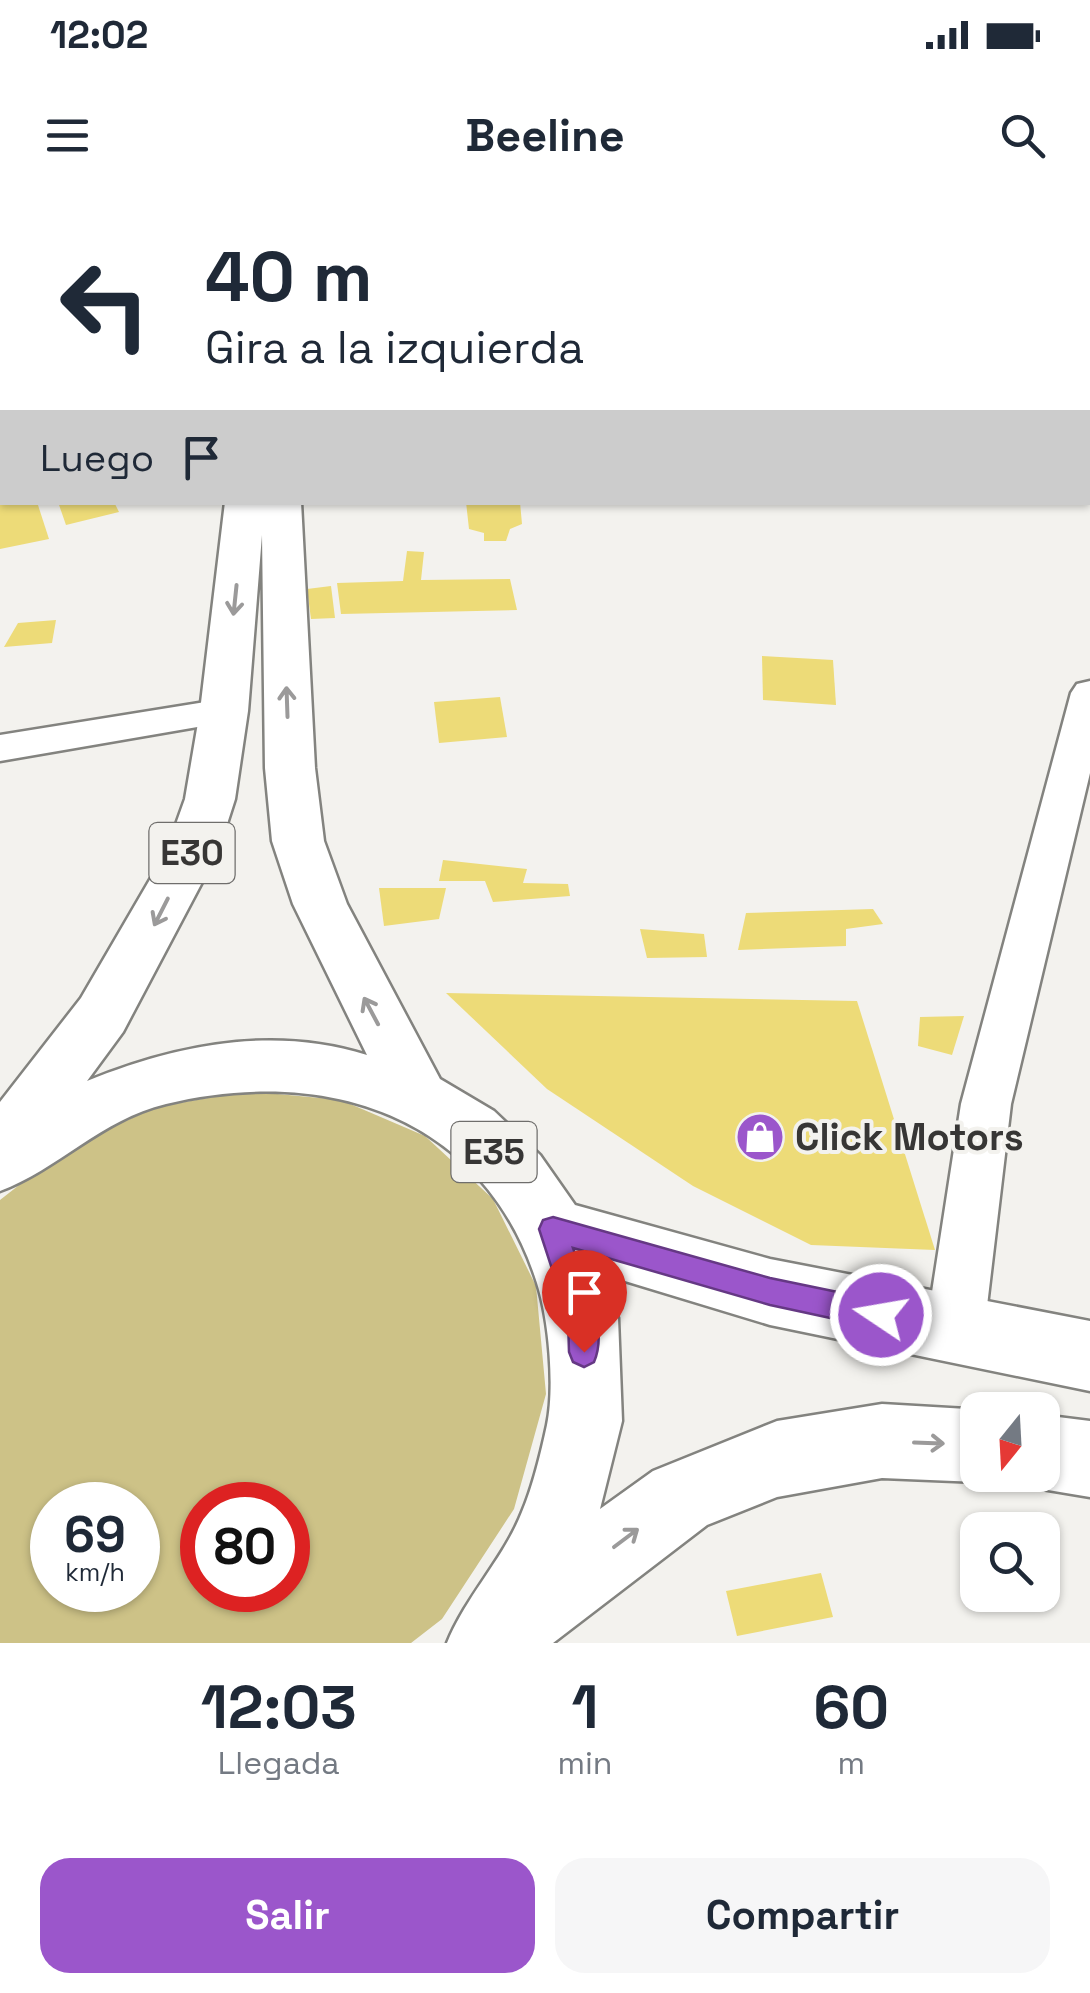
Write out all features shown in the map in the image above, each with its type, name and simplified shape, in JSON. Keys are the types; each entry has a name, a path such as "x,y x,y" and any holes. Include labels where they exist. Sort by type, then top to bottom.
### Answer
{"highway":[{"name":"E30","path":"0,1150 102,1015 192,852 210,798 252,505"},
{"name":"E30","path":"252,505 298,840 328,922 418,1097"},
{"name":"E35","path":"0,1163 64,1119 154,1080 246,1064 335,1070 418,1097 472,1130 517,1175 553,1229 583,1318 585,1420 556,1531 490,1640"},
{"name":"E35","path":"553,1229 770,1292 1090,1356"},
{"name":"E35","path":"490,1640 680,1498 777,1459 882,1441 960,1444"},
{"path":"1060,1454 1090,1458"}],"street":[{"path":"955,1331 986,1104 1090,692"},
{"path":"0,748 224,711"}],"shaded area":[{"path":"247,1091 341,1100 425,1136 493,1199 536,1286 546,1394 514,1509 442,1619 411,1643 0,1643 0,1200 69,1146 157,1107"}],"building":[{"path":"0,505 38,505 49,539 0,549"},
{"path":"59,505 116,505 119,512 66,525"},
{"path":"466,505 520,505 522,524 510,529 506,541 484,541 484,533 469,529"},
{"path":"407,551 424,552 421,580 510,579 517,610 341,614 337,583 403,581"},
{"path":"331,586 335,618 311,619 307,589"},
{"path":"56,620 52,643 4,647 18,623"},
{"path":"762,656 833,660 836,705 763,700"},
{"path":"500,697 507,737 439,743 434,702"},
{"path":"443,860 527,869 523,883 568,884 570,896 493,902 485,881 439,881"},
{"path":"379,888 446,888 439,919 384,926"},
{"path":"873,909 883,924 846,929 846,946 738,950 746,913"},
{"path":"640,929 704,934 707,957 647,958"},
{"name":"Click Motors","path":"446,993 857,1001 935,1250 811,1245 693,1186 547,1089"},
{"path":"964,1016 952,1055 918,1046 920,1017"},
{"path":"821,1573 833,1617 737,1636 726,1591"}],"place":[{"name":"Click Motors","path":"760,1137"}],"route":[{"path":"584,1352 583,1318 553,1229 770,1292 881,1315"}]}
